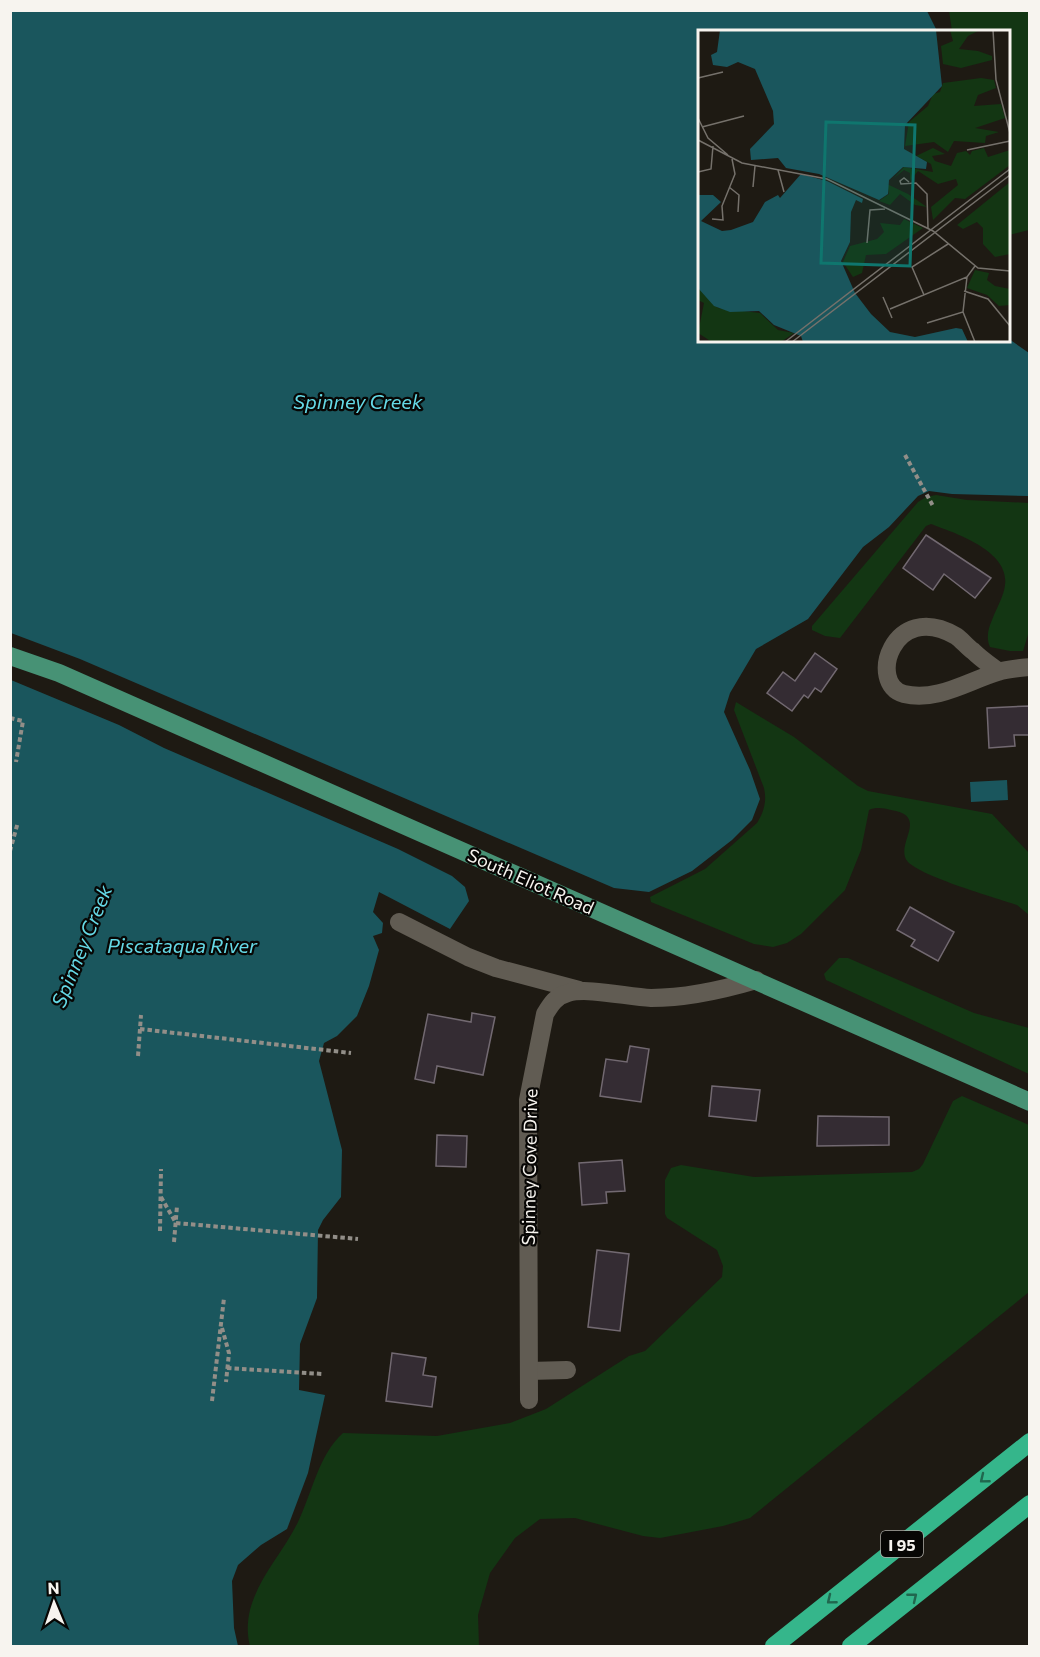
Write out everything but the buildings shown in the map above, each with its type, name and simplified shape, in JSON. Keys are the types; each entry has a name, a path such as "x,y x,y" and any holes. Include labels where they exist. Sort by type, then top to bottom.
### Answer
{"highway":[{"name":"I 95","path":"774,1647 1029,1442"},
{"name":"I 95","path":"851,1647 1029,1504"}],"main road":[{"name":"South Eliot Road","path":"10,656 33,662 1029,1102"}],"street":[{"path":"998,671 957,637 931,627 918,627 894,641 888,660 890,683 896,691 920,695 947,691 998,671 1029,667"},
{"path":"399,922 468,957 496,968 580,990 651,998 686,996 756,981"},
{"name":"Spinney Cove Drive","path":"530,1400 528,1100 545,1014 558,997 580,990"},
{"path":"529,1371 567,1370"}],"path":[{"path":"905,454 933,506"},
{"path":"10,718 23,721 16,762"},
{"path":"10,851 18,822"},
{"path":"138,1056 141,1015"},
{"path":"140,1029 351,1053"},
{"path":"160,1231 161,1169"},
{"path":"161,1197 176,1223"},
{"path":"174,1242 177,1206"},
{"path":"176,1223 358,1239"},
{"path":"212,1401 224,1298"},
{"path":"221,1324 229,1353 226,1382"},
{"path":"227,1368 323,1374"}],"green space":[{"path":"949,11 1029,11 1029,230 1010,235 1010,30 952,30"},
{"path":"936,495 967,500 1029,503 1030,628 1023,651 990,647 989,644 989,627 1002,598 1005,585 1004,573 999,562 979,545 931,524 926,526 840,638 825,636 812,630 812,626 918,502"},
{"path":"736,702 794,737 858,786 868,791 992,814 1029,853 1029,915 1017,905 959,886 916,868 908,862 905,855 910,825 908,818 903,813 880,808 869,810 861,850 845,890 801,934 787,943 773,947 754,944 651,902 650,897 705,869 757,823 761,815 765,802 764,788 734,710"},
{"path":"839,958 848,958 974,1013 1029,1028 1029,1074 826,980 824,974"},
{"path":"962,1096 1029,1125 1029,1292 750,1518 723,1526 660,1538 643,1536 575,1518 540,1519 515,1538 490,1573 478,1615 479,1646 250,1646 248,1624 254,1598 298,1522 322,1463 343,1433 437,1436 510,1423 546,1409 629,1356 645,1351 722,1277 723,1266 717,1250 667,1218 665,1214 665,1180 671,1168 681,1165 754,1177 912,1172 923,1164 953,1101"}],"water":[{"name":"Spinney Creek","path":"11,10 927,11 936,30 698,30 698,342 1010,342 1010,340 1029,353 1029,496 952,494 929,491 918,496 889,527 863,547 808,619 756,649 730,693 724,712 750,770 760,799 752,820 732,840 692,871 649,892 614,888 80,659 11,633"},
{"name":"Piscataqua River","path":"11,680 119,725 164,748 398,849 452,876 465,887 469,901 450,929 379,892 373,912 383,923 382,933 373,936 379,950 369,986 357,1016 337,1036 324,1043 319,1061 342,1150 341,1197 318,1230 317,1298 300,1344 299,1390 325,1395 308,1473 287,1529 261,1545 238,1565 232,1581 234,1628 238,1646 11,1646"},
{"path":"1007,780 1008,800 971,802 970,782"}]}
